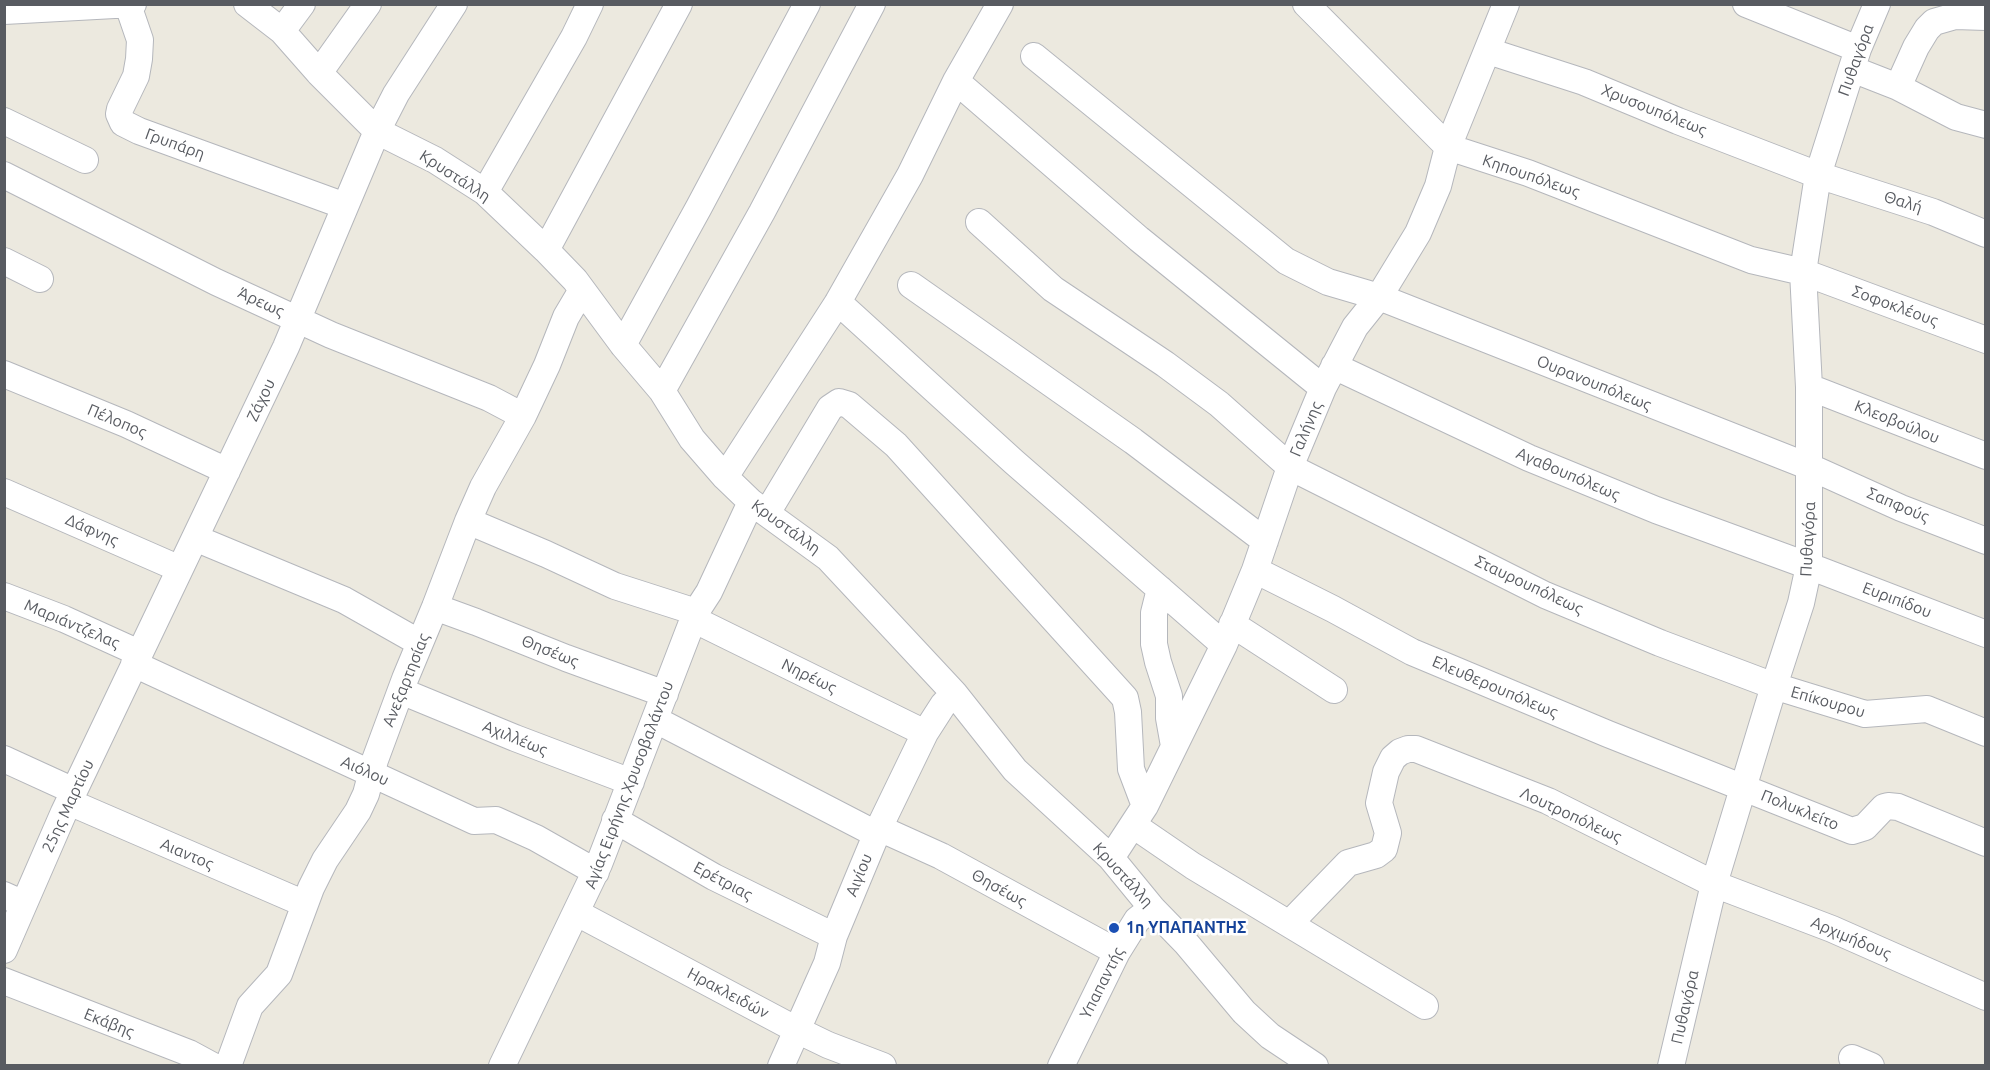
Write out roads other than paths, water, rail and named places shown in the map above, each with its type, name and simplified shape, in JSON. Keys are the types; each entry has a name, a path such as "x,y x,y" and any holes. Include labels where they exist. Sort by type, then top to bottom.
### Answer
{"street":[{"path":"5,11 9,4"},
{"path":"5,11 133,4"},
{"name":"Κρυστάλλη","path":"247,4 282,31 319,73 377,131 435,160 485,192 546,250 582,290 623,345 662,391 693,439 725,477 759,508 828,558 954,693 1016,770 1111,858 1244,1012 1270,1036 1315,1065"},
{"path":"282,31 302,4"},
{"path":"319,73 368,4"},
{"name":"Ζάχου","path":"136,659 298,320 377,131 396,94 454,4"},
{"path":"485,192 574,37 590,4"},
{"path":"546,250 679,4"},
{"path":"623,345 807,4"},
{"path":"662,391 779,181 872,4"},
{"path":"725,477 838,302 910,175 956,81 1000,4"},
{"name":"Κηπουπόλεως","path":"1306,4 1448,147 1528,173 1751,260 1803,272"},
{"name":"Γαλήνης","path":"1111,858 1139,816 1228,634 1265,541 1290,467 1329,377 1355,327 1379,297 1418,233 1438,186 1448,147 1506,4"},
{"path":"1746,4 1855,59 1898,87 1956,117 1986,125"},
{"name":"Πυθαγόρα","path":"1671,1065 1714,884 1774,686 1802,603 1809,566 1810,467 1809,387 1803,272 1818,175 1855,59 1877,4"},
{"name":"Γρυπάρη","path":"128,5 140,40 136,75 119,114 123,123 139,131 345,206"},
{"path":"1898,87 1916,47 1934,22 1954,16 1986,17"},
{"name":"Χρυσουπόλεως","path":"1488,51 1584,82 1818,175"},
{"name":"Ουρανουπόλεως","path":"1034,56 1286,261 1328,282 1379,297 1810,467"},
{"name":"Αγαθουπόλεως","path":"956,81 1139,239 1329,377 1656,510 1809,566"},
{"path":"4,121 85,160"},
{"name":"Άρεως","path":"4,175 138,244 298,320 489,398 523,416"},
{"name":"Θαλή","path":"1818,175 1933,212 1986,234"},
{"name":"Σταυρουπόλεως","path":"979,222 1053,289 1165,364 1210,398 1290,467 1545,595 1660,643 1774,686"},
{"path":"4,261 40,279"},
{"name":"Σοφοκλέους","path":"1803,272 1986,340"},
{"path":"911,285 1132,441 1265,541"},
{"name":"Ανεξαρτησίας","path":"228,1065 250,1006 279,974 305,904 325,860 358,811 366,794 375,760 468,521 483,488 523,416 566,317 582,290"},
{"path":"838,302 1014,462 1160,589 1228,634 1334,690"},
{"name":"Πέλοπος","path":"4,374 126,424 227,471"},
{"name":"Κλεοβούλου","path":"1809,387 1986,456"},
{"name":"Αγίας Ειρήνης Χρυσοβαλάντου","path":"502,1065 596,872 695,616 759,508 830,408 839,402 849,405 896,445 1125,698 1128,712 1131,769 1139,816"},
{"name":"Σαπφούς","path":"1810,467 1901,508 1986,541"},
{"name":"Δάφνης","path":"4,492 180,569"},
{"name":"Νηρέως","path":"468,521 615,586 695,616 925,733"},
{"path":"195,538 344,600 420,642"},
{"name":"Ευριπίδου","path":"1809,566 1986,634"},
{"name":"Ελευθερουπόλεως","path":"1254,570 1412,652 1743,788"},
{"path":"1160,589 1154,613 1154,644 1169,696 1169,718 1174,746"},
{"name":"Μαριάντζελας","path":"4,596 64,619 136,659"},
{"name":"Θησέως","path":"435,608 664,694"},
{"name":"Αιόλου","path":"136,659 372,774 474,820 496,820 536,838 596,872"},
{"name":"25ης Μαρτίου","path":"4,950 14,900 71,797 136,659"},
{"name":"Επίκουρου","path":"1774,686 1868,715 1927,709 1986,733"},
{"name":"Αχιλλέως","path":"401,691 631,782"},
{"name":"Αιγίου","path":"781,1065 827,963 834,936 878,831 925,733 938,712 954,693"},
{"name":"Θησέως","path":"656,720 878,831 941,856 1117,952"},
{"name":"Λουτροπόλεως","path":"1289,924 1348,862 1376,855 1384,849 1388,833 1379,803 1381,786 1393,758 1408,748 1425,752 1548,801 1714,884"},
{"name":"Αιαντος","path":"4,759 71,797 305,904"},
{"name":"Πολυκλείτο","path":"1743,788 1852,831 1865,827 1884,807 1888,806 1898,807 1986,843"},
{"path":"1139,816 1193,866 1425,1006"},
{"name":"Ερέτριας","path":"615,820 714,877 834,936"},
{"name":"Αρχιμήδους","path":"1714,884 1832,929 1986,997"},
{"name":"Υπαπαντής","path":"1061,1065 1117,952 1137,920 1152,908"},
{"name":"Ηρακλειδών","path":"578,912 797,1030 828,1045 883,1065"},
{"name":"Εκάβης","path":"4,981 189,1053 213,1065"},
{"path":"809,1003 828,1045"}],"place":[{"name":"1η ΥΠΑΠΑΝΤΗΣ","path":"1114,928"}]}
